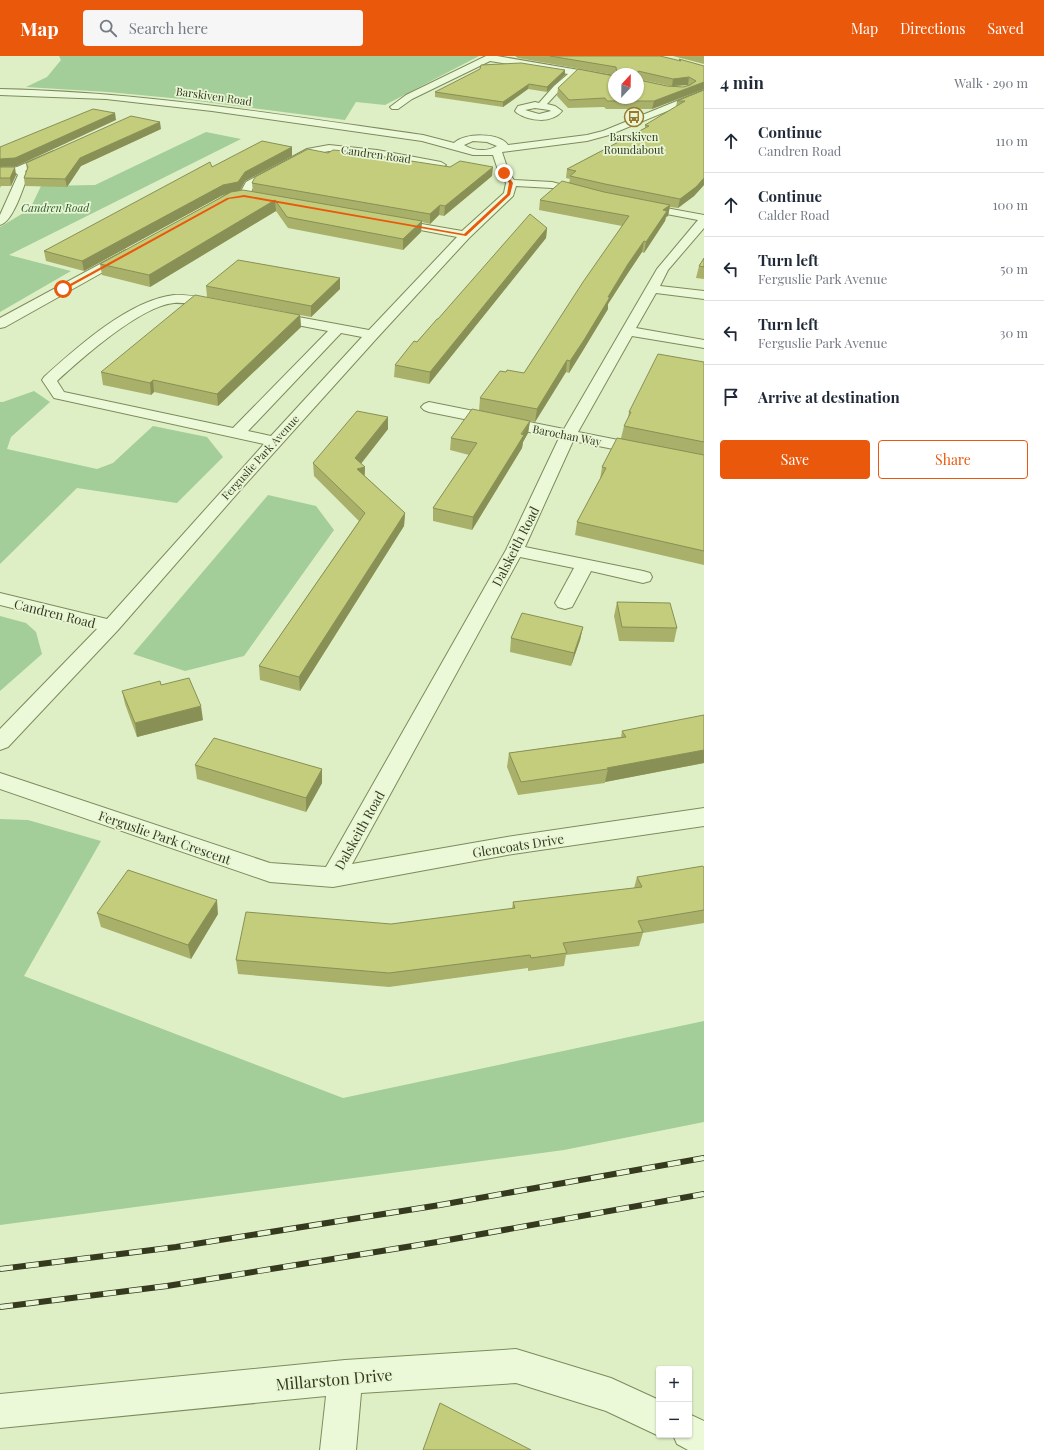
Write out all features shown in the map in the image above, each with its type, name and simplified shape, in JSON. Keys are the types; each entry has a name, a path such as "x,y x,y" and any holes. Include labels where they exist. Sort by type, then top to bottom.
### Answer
{"street":[{"path":"395,107 409,97 490,57 608,78"},
{"path":"541,106 557,88 574,73"},
{"name":"Barskiven Road","path":"0,92 69,94 162,101 423,138 466,150"},
{"path":"466,150 483,152 555,141 587,138 606,132 704,93"},
{"path":"398,96 409,97"},
{"path":"150,109 162,101"},
{"name":"Barskiven Road","path":"423,138 486,138"},
{"path":"473,138 459,143 458,145 484,159 508,178 552,184 596,196"},
{"path":"486,138 555,141"},
{"path":"486,138 502,144 499,150 508,178"},
{"name":"Candren Road","path":"244,196 250,184 311,151 329,148 377,153 441,165"},
{"path":"0,171 19,170 61,151"},
{"path":"0,222 5,217 23,176 19,170"},
{"name":"Ferguslie Park Avenue","path":"0,742 111,626 274,441 372,335 465,235 509,194 508,178"},
{"path":"209,208 228,198 244,196 260,199"},
{"path":"626,203 704,219"},
{"name":"Dalskeith Road","path":"333,877 515,550 568,435 663,269 704,219"},
{"path":"381,220 465,235"},
{"path":"0,324 136,248"},
{"path":"652,289 704,295"},
{"path":"232,308 174,299 145,307 82,350 49,380 59,395 274,441"},
{"path":"254,312 372,335"},
{"path":"237,433 338,329"},
{"path":"627,331 683,346 704,344"},
{"name":"Barochan Way","path":"429,407 704,462"},
{"path":"515,550 643,577"},
{"path":"565,603 585,565"},
{"name":"Candren Road","path":"0,599 111,626"},
{"name":"Ferguslie Park Crescent","path":"0,781 270,872 333,877"},
{"name":"Glencoats Drive","path":"333,877 507,846 704,817"},
{"name":"Millarston Drive","path":"0,1411 345,1377 516,1366 611,1395 656,1417"},
{"path":"338,1450 345,1377"},
{"path":"692,1433 704,1439"}],"green space":[{"path":"59,56 479,56 385,105 356,102 345,120 182,99 108,92 26,87 47,77 61,60"},
{"name":"Candren Road","path":"206,132 241,139 9,255 71,271 0,312 0,227 30,209 41,186 95,185"},
{"path":"34,391 50,402 11,437 7,449 97,469 113,463 153,426 207,437 223,457 177,503 77,488 0,564 0,402"},
{"path":"268,495 316,506 334,530 244,656 185,671 133,654"},
{"path":"0,616 26,623 36,632 42,654 0,691"},
{"path":"0,819 28,820 101,841 24,976 343,1098 704,1021 704,1122 564,1150 0,1225"}],"building":[{"path":"550,56 660,56 681,61 679,59 704,66 704,82 654,101 644,101 644,81 667,86 683,87 696,81 689,77 673,79 644,72 644,68 616,68"},
{"path":"521,63 565,70 547,87 529,84 503,102 435,92 480,69 481,65"},
{"path":"578,69 608,75 608,101 605,98 569,100 558,88"},
{"path":"704,90 704,178 696,187 680,199 570,176 576,171 567,169 649,126 645,125 685,101 677,101"},
{"path":"93,109 115,113 15,158 0,159 0,147"},
{"path":"131,116 160,122 80,158 65,179 24,178 28,167 26,163"},
{"path":"262,141 292,147 245,172 238,182 223,185 82,261 44,251 210,162 212,167"},
{"path":"308,149 328,153 333,150 346,151 450,167 460,161 493,167 445,206 440,205 430,214 252,183 255,177"},
{"path":"0,167 15,167 10,178 0,178"},
{"path":"562,181 604,192 670,205 663,210 667,211 646,242 644,241 628,264 584,340 570,361 567,360 537,409 480,398 500,371 506,372 507,370 524,373 583,282 629,216 540,200"},
{"path":"243,190 422,221 403,239 287,217 275,200 149,275 100,264 231,192"},
{"path":"530,214 547,228 430,372 395,365 414,341 417,342"},
{"path":"704,258 704,267 699,266"},
{"path":"238,260 340,278 311,306 206,286"},
{"path":"195,295 300,315 217,394 153,380 150,383 101,372"},
{"path":"658,354 704,362 704,442 624,426 631,412 629,412"},
{"path":"472,409 530,421 521,434 524,435 473,517 433,508 477,443 451,438"},
{"path":"357,411 388,417 355,458 365,467 357,469 405,513 299,677 259,666 365,513 313,463"},
{"path":"617,438 704,455 704,551 577,522 606,468 602,467"},
{"path":"617,602 670,603 677,628 622,627"},
{"path":"522,613 583,627 574,653 511,638"},
{"path":"189,678 201,706 135,723 122,691 160,681 161,685"},
{"path":"704,715 704,750 607,768 608,769 521,782 509,753 626,737 622,731"},
{"path":"214,738 322,769 306,798 195,765"},
{"path":"703,866 704,910 638,921 643,932 563,943 567,953 531,958 530,955 389,973 236,960 246,912 391,924 515,908 513,902 642,887 637,877"},
{"path":"128,870 217,900 188,945 97,913"},
{"path":"440,1403 531,1450 423,1450"}],"railway":[{"path":"0,1269 176,1247 440,1205 704,1158"},
{"path":"0,1307 167,1286 437,1242 704,1194"}],"place":[{"name":"Barskiven Roundabout","path":"634,117"}],"route":[{"path":"63,289 228,198 244,196 465,235 509,194 511,183 504,173"}]}
